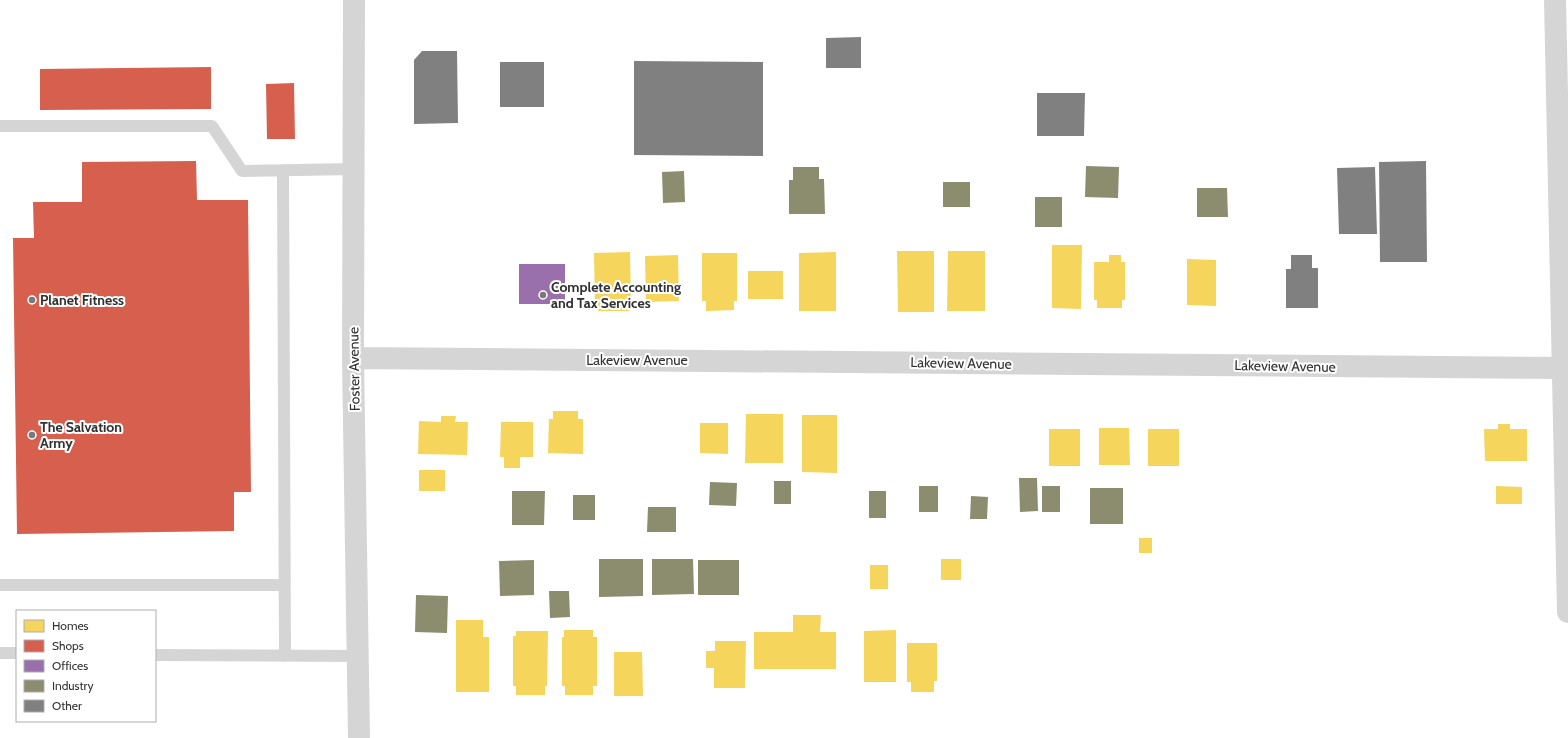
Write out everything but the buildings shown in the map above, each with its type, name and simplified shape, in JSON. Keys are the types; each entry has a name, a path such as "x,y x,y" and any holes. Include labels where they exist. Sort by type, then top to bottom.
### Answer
{"street":[{"name":"Foster Avenue","path":"354,0 353,358 359,738"},
{"path":"1556,0 1563,135 1568,612"},
{"name":"Lakeview Avenue","path":"353,358 1566,368"}],"lane":[{"path":"0,126 212,126 242,171 354,169"},
{"path":"283,170 285,656"},
{"path":"0,585 284,585"},
{"path":"0,653 16,653"},
{"path":"156,655 358,656"}],"place":[{"name":"Complete Accounting and Tax Services","path":"543,295"},
{"name":"Planet Fitness","path":"32,300"},
{"name":"The Salvation Army","path":"32,435"}]}
